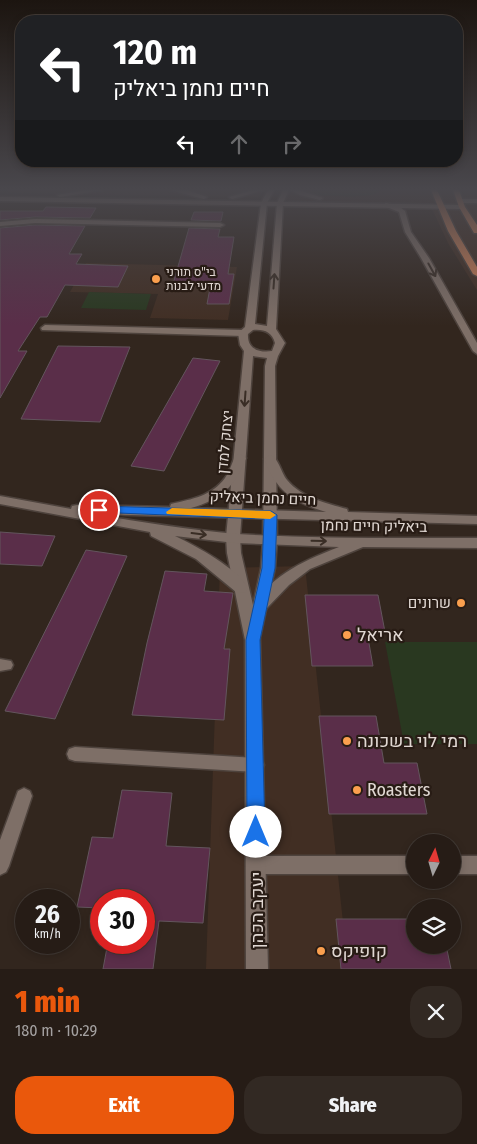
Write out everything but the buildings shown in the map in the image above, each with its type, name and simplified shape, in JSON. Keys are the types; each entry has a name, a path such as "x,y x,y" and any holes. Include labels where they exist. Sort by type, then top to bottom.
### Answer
{"main road":[{"path":"455,235 477,274"}],"street":[{"path":"260,235 246,331 242,341 249,350 256,354 273,355"},
{"path":"271,329 278,235"},
{"path":"246,331 263,327 271,329 276,334 280,343 279,350 273,355 270,366 270,540"},
{"name":"יצחק למדן","path":"233,537 249,350"},
{"path":"150,511 181,506 214,496 230,481 236,472 240,458"},
{"path":"270,459 276,475 287,489 297,496 322,507 366,517"},
{"name":"חיים נחמן ביאליק","path":"0,500 86,517 202,535 270,540"},
{"name":"חיים נחמן ביאליק","path":"47,508 477,520"},
{"path":"135,525 174,540 200,553 242,588"},
{"name":"יעקב הכהן","path":"233,537 234,553 253,640 257,969"},
{"name":"יעקב הכהן","path":"253,640 268,568 270,540"},
{"name":"ביאליק חיים נחמן","path":"270,540 477,543"},
{"path":"261,605 284,581 305,566 366,542"}],"lane":[{"path":"410,235 426,258 477,351"},
{"path":"45,328 246,331"},
{"path":"75,754 256,765"},
{"path":"0,866 24,796"},
{"path":"256,865 406,865"},
{"path":"461,865 477,865"}],"shaded area":[{"path":"444,235 477,235 477,290"},
{"name":"בי\"ס תורני מדעי לבנות","path":"86,263 237,267 228,320 150,318 158,294 70,292"},
{"path":"305,566 348,969 206,969 220,568"}],"green space":[{"path":"89,292 151,294 146,310 81,308"},
{"path":"385,642 477,642 477,744 404,744"}],"slow traffic":[{"path":"172,512 270,515"}],"place":[{"name":"בי\"ס תורני מדעי לבנות","path":"156,279"},
{"name":"שרונים","path":"461,603"},
{"name":"אריאל","path":"347,635"},
{"name":"רמי לוי בשכונה","path":"347,741"},
{"name":"Roasters","path":"357,790"},
{"name":"קופיקס","path":"321,951"}],"route":[{"path":"99,510 271,515 268,568 253,640 256,832"}]}
